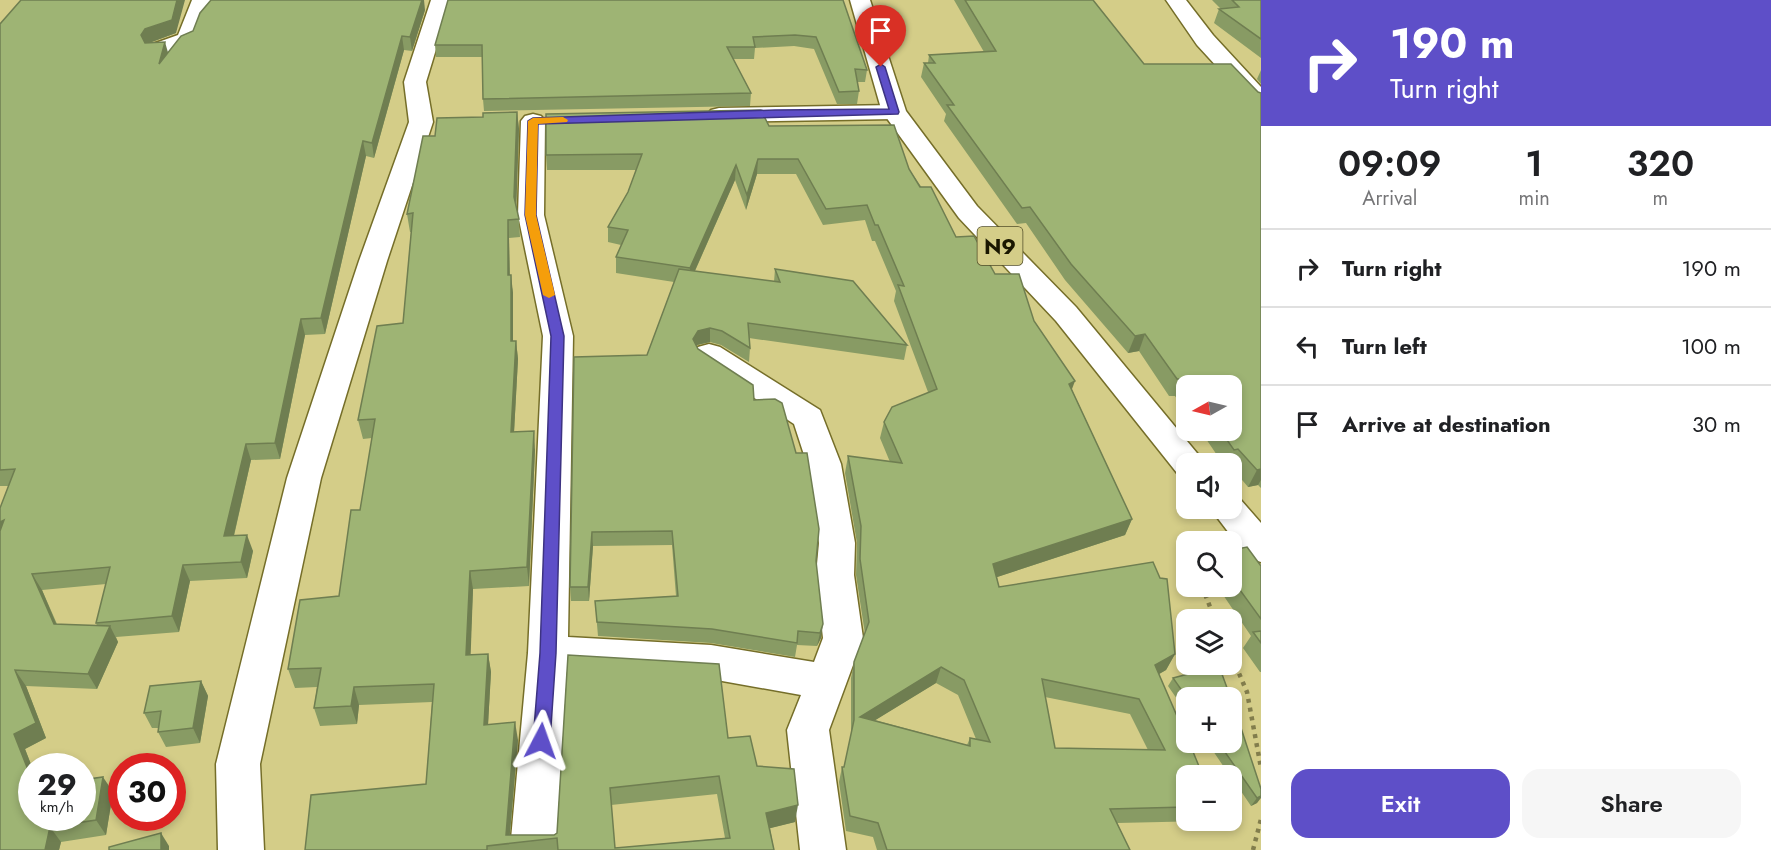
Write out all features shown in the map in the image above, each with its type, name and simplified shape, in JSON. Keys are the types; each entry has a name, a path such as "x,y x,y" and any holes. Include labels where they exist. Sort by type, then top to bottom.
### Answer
{"main road":[{"path":"158,50 187,39 202,0"},
{"path":"241,850 238,764 304,478 373,261 432,122 415,82 441,0"},
{"name":"N9","path":"860,0 894,112 968,212 1066,314 1180,453"},
{"path":"1176,0 1205,40 1261,101"},
{"path":"695,116 894,112"},
{"path":"533,121 531,215 558,336 548,653 533,850"},
{"path":"709,354 808,418 824,464 837,543 835,575 843,638 808,730 823,850"},
{"path":"1236,519 1261,549"},
{"path":"548,653 711,662 826,682"}],"path":[{"path":"1240,675 1247,692 1261,768"},
{"path":"1253,850 1261,819"}],"building":[{"path":"21,0 177,0 172,20 145,29 141,35 145,43 165,42 159,64 181,36 193,31 200,13 211,0 422,0 410,37 402,36 372,143 363,141 321,318 301,319 275,443 246,444 224,536 247,535 241,562 183,565 172,616 96,623 110,567 32,574 54,624 110,626 88,674 15,670 36,723 14,734 21,753 18,753 18,831 49,831 45,850 0,850 0,531 4,520 0,522 0,508 15,469 0,470 0,24"},
{"path":"448,0 843,0 867,70 855,69 859,91 839,92 816,37 795,35 753,37 755,47 727,47 751,93 483,99 482,45 435,45"},
{"path":"965,0 1093,0 1144,64 1231,64 1261,93 1261,469 1257,470 1238,449 1234,450 1228,441 1242,441 1242,375 1176,375 1176,378 1145,334 1135,336 1071,264 1030,207 1022,208 947,105 954,105 924,63 935,63 929,55 996,51"},
{"path":"1232,0 1261,0 1261,39 1219,9 1239,7"},
{"path":"761,110 769,126 894,125 909,169 920,187 931,187 956,237 974,236 995,274 1019,274 1034,321 1075,381 1069,384 1132,519 993,564 999,587 1153,562 1160,578 1167,579 1175,654 1155,665 1176,714 1176,753 1194,753 1198,765 1176,765 1176,807 1110,809 1130,850 887,850 878,823 850,816 842,767 844,767 854,720 854,662 869,622 860,559 861,526 848,456 902,463 884,422 892,407 937,389 898,285 904,286 867,205 826,209 798,159 758,159 747,195 736,165 690,268 616,257 628,230 608,227 628,192 642,154 546,155 546,114","holes":["941,667 964,680 990,742 970,738 970,746 860,717","1042,679 1139,699 1165,750 1055,748"]},
{"path":"517,112 514,197 519,219 508,220 511,341 516,341 511,432 534,431 527,567 470,571 466,655 488,654 484,725 515,722 506,835 554,835 557,833 568,655 719,664 728,738 750,736 757,766 794,769 798,805 766,813 774,850 558,850 557,838 487,846 487,850 305,850 311,795 426,784 434,684 354,687 351,706 314,708 321,668 288,669 300,600 339,596 351,510 360,510 375,419 358,420 377,326 403,323 413,213 407,214 423,136 435,136 437,118 483,117 483,113","holes":["719,776 730,838 615,848 610,788"]},
{"path":"679,269 780,282 775,269 853,281 907,345 748,323 750,348 722,331 710,328 698,331 693,339 698,349 753,385 754,400 775,399 782,403 796,453 807,453 819,529 816,561 823,624 820,633 798,631 797,643 712,629 597,622 595,601 678,596 672,531 592,532 588,587 570,587 574,357 647,355"},
{"path":"1247,547 1261,566 1261,619 1242,593 1242,548"},
{"path":"1261,631 1261,643 1253,632"},
{"path":"1184,675 1222,675 1227,687 1179,687 1173,678"},
{"path":"201,681 193,728 158,732 161,711 144,713 150,686"},
{"path":"1242,731 1261,789 1261,796 1257,798 1242,776 1242,765 1234,765 1226,753 1242,753"},
{"path":"103,777 96,820 96,778"},
{"path":"161,833 161,850 109,850 109,847"}],"slow traffic":[{"path":"549,295 531,215 533,121 563,120"}],"route":[{"path":"541,741 548,653 558,336 531,215 533,121 775,113 894,112 881,67"}]}
